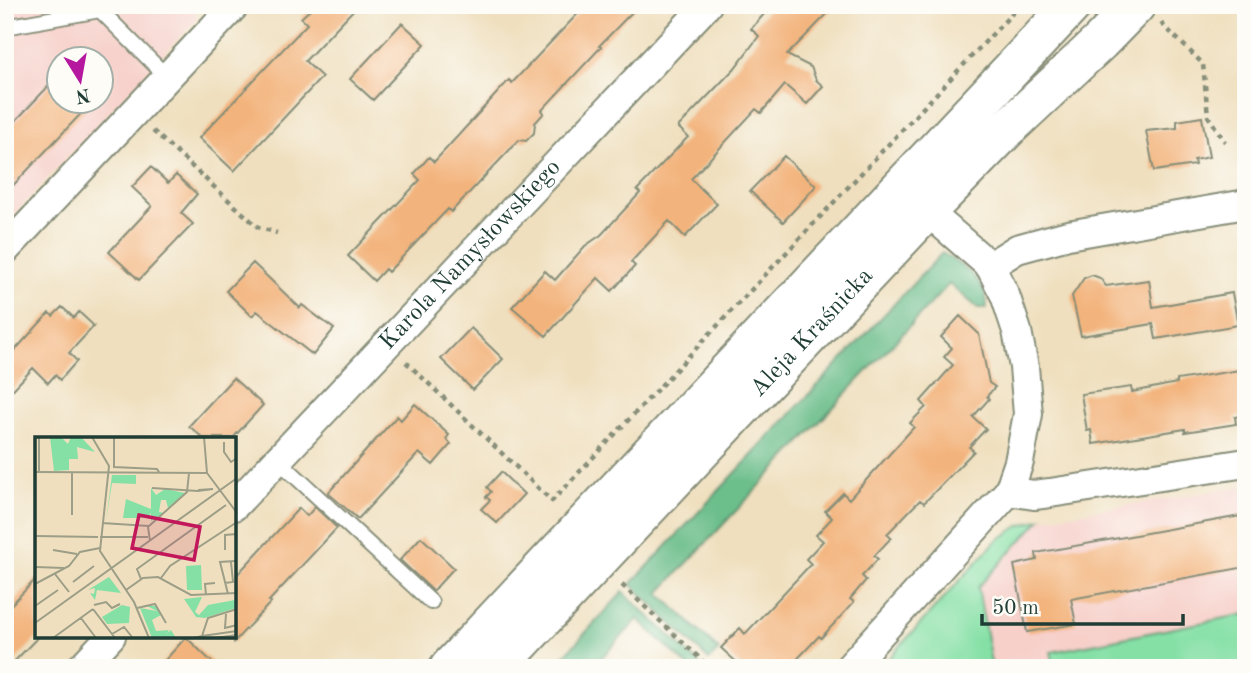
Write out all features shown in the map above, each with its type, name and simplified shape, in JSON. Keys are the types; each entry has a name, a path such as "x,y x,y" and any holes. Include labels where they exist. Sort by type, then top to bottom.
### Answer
{"main road":[{"name":"Aleja Kraśnicka","path":"449,668 1072,5"},
{"name":"Aleja Kraśnicka","path":"497,668 1008,128 1100,42 1147,13"}],"street":[{"path":"5,250 236,5"},
{"name":"Karola Namysłowskiego","path":"236,504 707,5"},
{"path":"990,266 1017,249 1068,235 1246,204"},
{"path":"849,668 1009,491 1019,461 1028,414 1024,367 1008,303 990,266 927,211"},
{"path":"1009,491 1034,495 1050,494 1246,463"},
{"path":"81,668 108,638"}],"lane":[{"path":"5,27 100,10 160,70 169,75"},
{"path":"278,460 431,602"}],"path":[{"path":"401,357 552,501 1020,5"},
{"path":"1147,13 1203,64 1208,116 1225,142"},
{"path":"135,114 258,227 277,233"},
{"path":"622,585 710,668"}],"shaded area":[{"path":"5,5 193,5 197,19 116,105 116,46 46,46 46,116 106,116 5,224"},
{"path":"1246,486 1246,668 992,668 978,587 1041,519"}],"green space":[{"path":"942,253 966,269 979,282 987,308 978,308 949,284 659,593 719,650 709,660 631,584"},
{"path":"1041,519 978,587 992,668 880,668 995,542 1019,526"},
{"path":"623,592 700,664 697,668 690,668 638,619 592,668 553,668"},
{"path":"1246,614 1246,668 1055,668 1051,652"}],"building":[{"path":"315,5 358,5 305,61 322,77 234,171 199,138 307,24 301,18"},
{"path":"586,5 639,5 542,110 544,113 535,123 534,133 526,141 519,140 451,212 448,209 388,272 385,269 374,281 348,256 420,180 414,174 429,157 434,162 509,80 512,83"},
{"path":"772,5 836,5 787,55 811,67 816,80 823,86 807,104 785,85 761,113 756,109 691,179 717,204 685,237 669,221 631,262 635,266 612,291 598,278 546,336 512,307 545,271 555,280 585,246 601,235 640,193 637,190 688,137 678,127 734,69 759,36 751,29"},
{"path":"402,23 425,44 373,100 350,79"},
{"path":"46,89 46,116 79,116 5,194 5,132"},
{"path":"1202,117 1209,157 1194,160 1195,165 1154,171 1146,131 1177,128 1177,121"},
{"path":"784,156 816,186 783,222 750,191"},
{"path":"151,167 168,183 176,175 197,194 181,213 193,224 139,280 109,252 152,206 132,187"},
{"path":"253,263 300,308 302,305 334,329 313,355 257,311 252,316 226,291"},
{"path":"1092,275 1100,278 1106,286 1149,280 1153,307 1232,293 1238,325 1156,339 1153,324 1081,336 1072,296 1084,278"},
{"path":"62,307 74,318 79,312 94,326 69,353 77,361 60,380 55,375 48,383 33,368 5,398 5,361 49,313 53,316"},
{"path":"960,316 979,334 989,383 995,387 987,396 989,399 973,417 986,429 969,447 974,451 924,503 920,500 887,534 891,538 874,556 878,559 862,576 866,580 850,599 854,602 821,638 819,636 789,668 743,668 721,648 740,628 745,634 811,564 806,559 823,541 816,535 832,518 825,511 843,493 849,499 914,427 910,423 926,407 921,401 953,365 944,357 952,348 941,337"},
{"path":"471,328 503,359 473,390 441,359"},
{"path":"1246,369 1246,415 1235,417 1236,424 1185,432 1185,429 1093,444 1091,430 1087,431 1081,394 1131,387 1132,392 1177,383 1177,380"},
{"path":"233,378 263,405 234,437 202,437 189,426"},
{"path":"415,404 449,435 446,439 451,444 433,465 419,453 358,519 328,493 397,416 401,420"},
{"path":"501,472 524,494 497,523 481,509 490,500 486,497 491,492 487,487"},
{"path":"315,507 337,528 234,642 236,576 299,508 307,516"},
{"path":"1246,515 1246,567 1071,599 1076,624 1027,632 1014,565 1037,560 1036,553"},
{"path":"421,537 454,568 433,591 400,560"},
{"path":"35,580 37,638 8,668 5,668 5,611"},
{"path":"187,638 218,668 158,668"}]}
